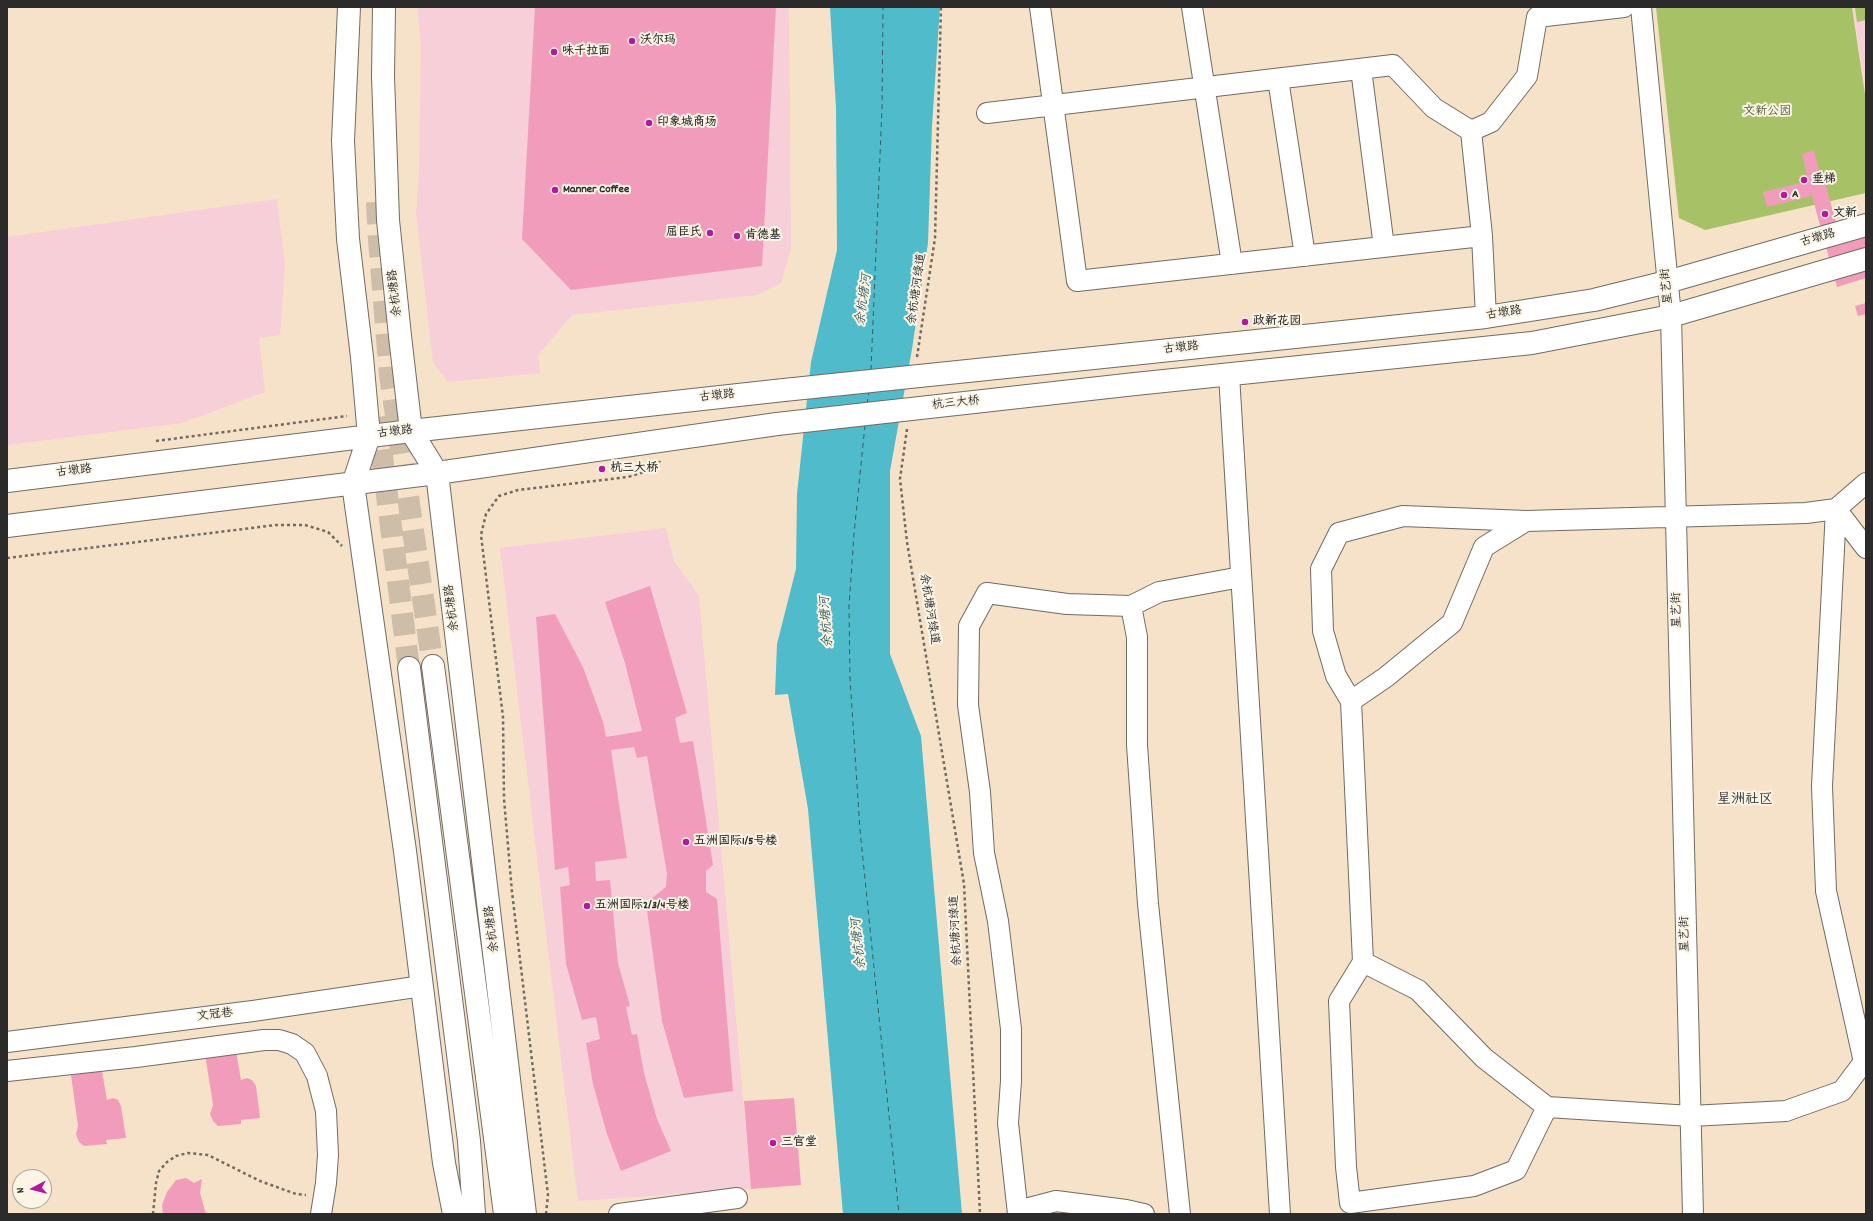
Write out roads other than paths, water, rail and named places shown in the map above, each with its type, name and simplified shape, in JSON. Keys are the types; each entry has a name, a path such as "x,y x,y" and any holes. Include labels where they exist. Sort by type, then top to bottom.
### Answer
{"main road":[{"path":"349,7 344,149 348,239 369,436 353,484 422,986 444,1163 454,1214"},
{"name":"余杭塘路","path":"384,7 384,76 388,220 411,431 437,473 491,914 525,1214"},
{"name":"古墩路","path":"7,481 411,431 784,390 1486,317 1594,300 1667,282 1866,225"},
{"path":"1229,375 1532,343 1671,316 1866,259"},
{"name":"杭三大桥","path":"437,473 777,424 1229,375"},
{"path":"7,526 437,473"},
{"name":"余杭塘路","path":"433,666 505,1214"},
{"path":"410,668 469,1141 474,1214"}],"street":[{"path":"1040,7 1077,282 1482,236"},
{"path":"1192,7 1232,264"},
{"path":"1471,131 1491,122 1527,76 1538,17 1624,7"},
{"name":"星艺街","path":"1641,7 1671,316 1693,1214"},
{"path":"987,113 1393,65 1434,108 1471,131"},
{"path":"1361,69 1384,247"},
{"path":"1278,79 1305,256"},
{"path":"1471,131 1482,236 1486,317"},
{"path":"1229,375 1277,1214"},
{"path":"1546,1107 1516,1170 1474,1186 1350,1203 1346,1167 1339,1001 1363,962 1351,701 1336,676 1323,631 1321,569 1340,533 1403,516 1526,521 1806,513 1836,509 1866,483"},
{"path":"1836,509 1866,548"},
{"path":"1363,962 1418,990 1484,1058 1546,1107 1691,1116 1786,1111 1842,1091 1865,1060 1826,891 1822,786 1836,509"},
{"path":"1351,701 1386,677 1452,623 1484,548 1526,521"},
{"path":"1144,1214 1126,1210 1056,1201 1018,1212 1008,1123 1011,1081 1011,1029 998,920 984,853 980,792 968,705 969,626 987,593 1067,604 1131,606 1159,592 1241,577"},
{"path":"1131,606 1137,636 1137,745 1148,904 1180,1214"},
{"name":"文冠巷","path":"7,1042 253,1011 422,986"},
{"path":"7,1071 136,1057 264,1040 279,1040 292,1044 305,1053 317,1076 326,1110 328,1155 322,1206"},
{"path":"619,1214 737,1198"}],"water":[{"name":"余杭塘河","path":"830,7 940,7 932,126 928,243 912,349 890,471 890,654 921,736 962,1214 843,1214 808,809 788,694 775,695 777,644 796,569 797,494 811,362 837,250 836,108"}],"tunnel":[{"path":"377,202 390,375 433,666"},
{"path":"377,417 409,668"}],"place":[{"name":"沃尔玛","path":"632,41"},
{"name":"味千拉面","path":"554,52"},
{"name":"印象城商场","path":"649,123"},
{"name":"垂梯","path":"1804,180"},
{"name":"Manner Coffee","path":"555,190"},
{"name":"A","path":"1784,195"},
{"name":"文新","path":"1825,214"},
{"name":"屈臣氏","path":"710,233"},
{"name":"肯德基","path":"737,236"},
{"name":"政新花园","path":"1245,322"},
{"name":"杭三大桥","path":"602,469"},
{"name":"五洲国际1/5号楼","path":"686,842"},
{"name":"五洲国际2/3/4号楼","path":"587,906"},
{"name":"三官堂","path":"773,1143"}],"district":[{"name":"星洲社区","path":"1745,801"}],"park label":[{"name":"文新公园","path":"1767,112"}]}
